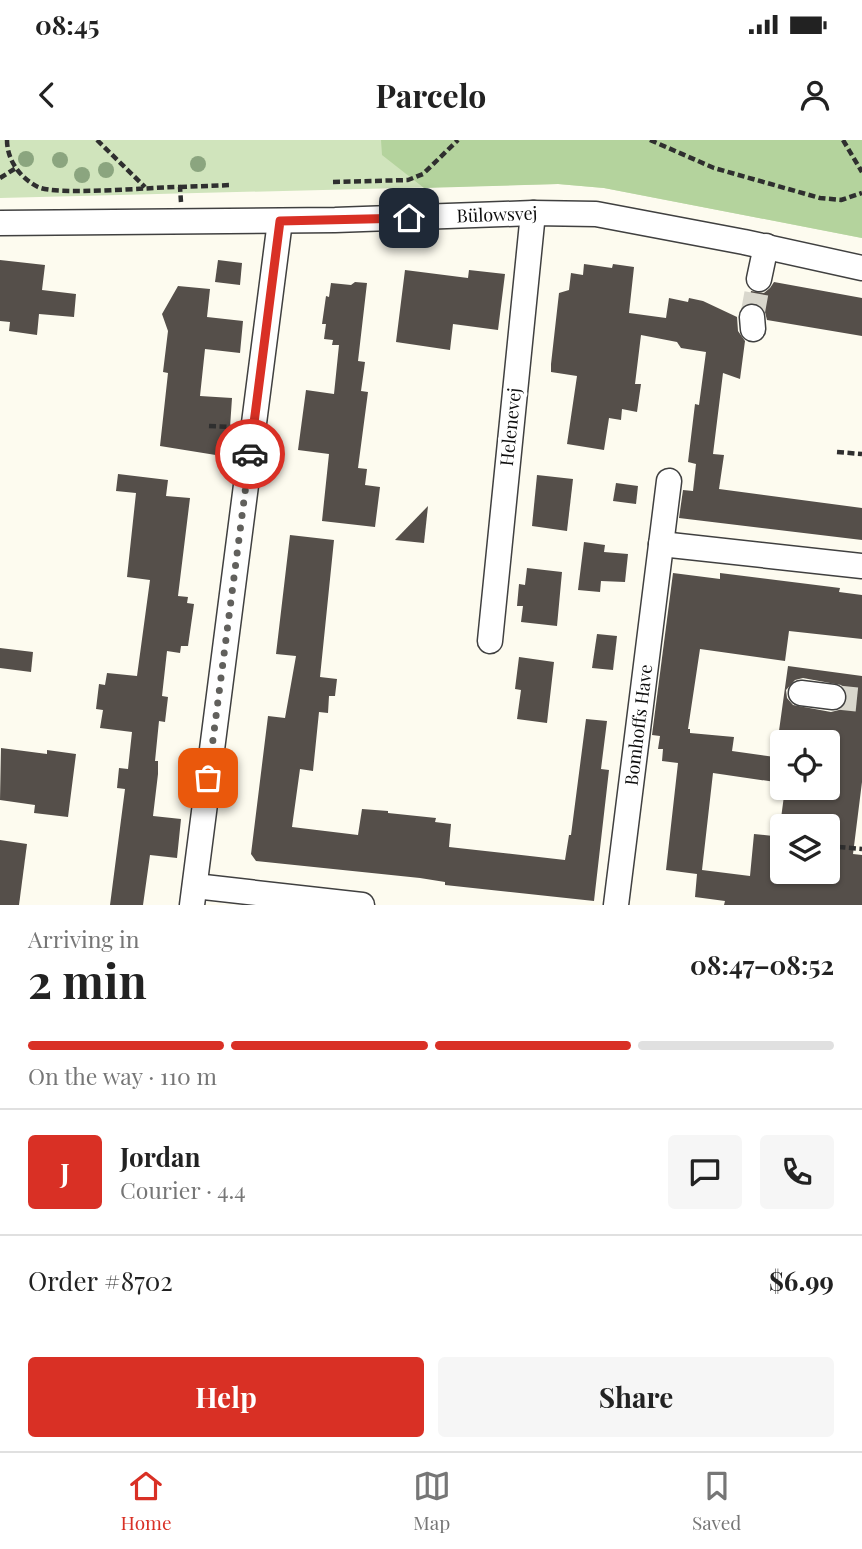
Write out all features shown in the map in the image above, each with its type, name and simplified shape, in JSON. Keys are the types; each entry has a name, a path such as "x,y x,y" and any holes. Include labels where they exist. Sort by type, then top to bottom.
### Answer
{"street":[{"name":"Bülowsvej","path":"0,223 280,221 533,213 596,214 766,246 862,268"},
{"name":"Helenevej","path":"489,641 533,213"},
{"path":"280,221 193,896 362,905"},
{"path":"759,279 766,246"},
{"name":"Bomhoffs Have","path":"616,905 669,481"},
{"path":"661,544 862,566"},
{"path":"802,694 833,697"}],"path":[{"path":"7,140 7,154 16,168 27,179 45,189 232,186"},
{"path":"97,140 145,187"},
{"path":"333,183 408,180 423,174 458,140"},
{"path":"650,140 715,167 820,198 841,200 862,193"},
{"path":"843,140 862,172"},
{"path":"0,178 16,168"},
{"path":"180,187 181,220"},
{"path":"837,452 862,454"},
{"path":"840,847 862,849"}],"green space":[{"path":"0,140 862,140 862,238 604,188 558,184 0,198"},
{"path":"381,140 862,140 862,238 604,188 558,184 424,188 382,155"}],"building":[{"path":"0,260 45,265 42,290 76,294 74,317 39,314 37,335 9,331 10,322 0,321"},
{"path":"218,260 242,263 240,285 215,282"},
{"path":"584,264 612,268 613,264 634,267 629,313 666,318 669,298 688,302 689,298 703,301 737,317 738,331 745,341 740,379 723,373 713,454 724,455 719,489 862,508 862,540 679,518 683,490 693,491 696,464 688,462 695,404 699,405 706,352 681,348 677,342 641,335 635,384 641,384 637,412 622,409 621,420 609,418 604,450 567,444 577,376 551,372 551,364 559,293 569,290 571,273 583,275"},
{"path":"405,270 468,278 469,270 505,274 498,330 453,324 450,350 396,342"},
{"path":"355,282 367,283 358,361 365,362 361,391 368,392 358,468 367,469 365,485 380,487 375,527 322,521 329,454 298,450 306,390 334,394 339,345 332,345 333,340 324,339 326,324 322,324 326,296 329,297 331,283 351,285"},
{"path":"774,282 862,298 862,336 767,320 764,308 758,303 749,303 751,291 764,293"},
{"path":"178,286 210,289 207,317 243,321 240,353 205,349 200,396 232,398 228,457 160,446 168,373 163,372 168,331 162,314"},
{"path":"118,474 168,480 166,496 190,498 178,596 188,597 187,603 194,604 188,646 181,646 180,653 167,651 162,696 168,697 165,722 159,721 155,761 158,761 158,774 153,816 181,819 177,858 150,855 143,905 110,905 125,789 117,788 119,768 128,769 132,732 100,728 103,710 96,709 99,684 105,685 107,673 137,676 150,580 127,577 136,493 116,491"},
{"path":"537,475 573,479 567,531 532,526"},
{"path":"616,483 638,486 636,504 613,501"},
{"path":"428,506 424,543 395,540"},
{"path":"290,535 334,540 320,677 337,679 335,696 329,696 328,713 319,712 313,771 300,769 292,827 358,835 362,809 388,811 436,818 435,822 451,824 449,847 565,860 571,835 586,719 607,721 601,769 609,770 594,901 445,885 445,882 420,878 256,861 251,854 268,716 285,718 296,656 276,654"},
{"path":"584,542 605,545 604,552 628,554 625,582 601,581 600,592 578,590"},
{"path":"527,568 562,572 557,626 521,622 523,606 517,606 519,584 525,585"},
{"path":"673,573 720,579 720,573 840,588 839,592 862,595 862,639 789,631 785,661 700,649 688,729 690,733 734,737 732,751 770,756 770,781 713,773 702,870 750,876 754,834 770,836 770,884 840,884 840,814 782,814 783,800 840,800 840,730 779,730 788,666 862,676 862,782 853,854 862,855 862,905 724,905 725,901 695,897 697,874 666,870 678,763 662,761 663,749 658,749 660,736 652,735","holes":["803,678 841,685 847,692 845,705 831,712 793,705 787,698 786,690 795,680"]},
{"path":"597,634 617,636 613,670 592,668"},
{"path":"0,648 33,652 31,672 0,668"},
{"path":"519,657 554,662 547,723 517,719 521,690 515,689"},
{"path":"1,748 47,754 47,750 76,754 68,817 34,813 35,805 0,800"},
{"path":"0,840 27,844 19,905 0,905"}],"tunnel":[{"path":"752,317 759,279"},
{"path":"833,697 862,700"}],"way so far":[{"path":"208,778 250,454"}],"route":[{"path":"250,454 280,221 409,218"}]}
